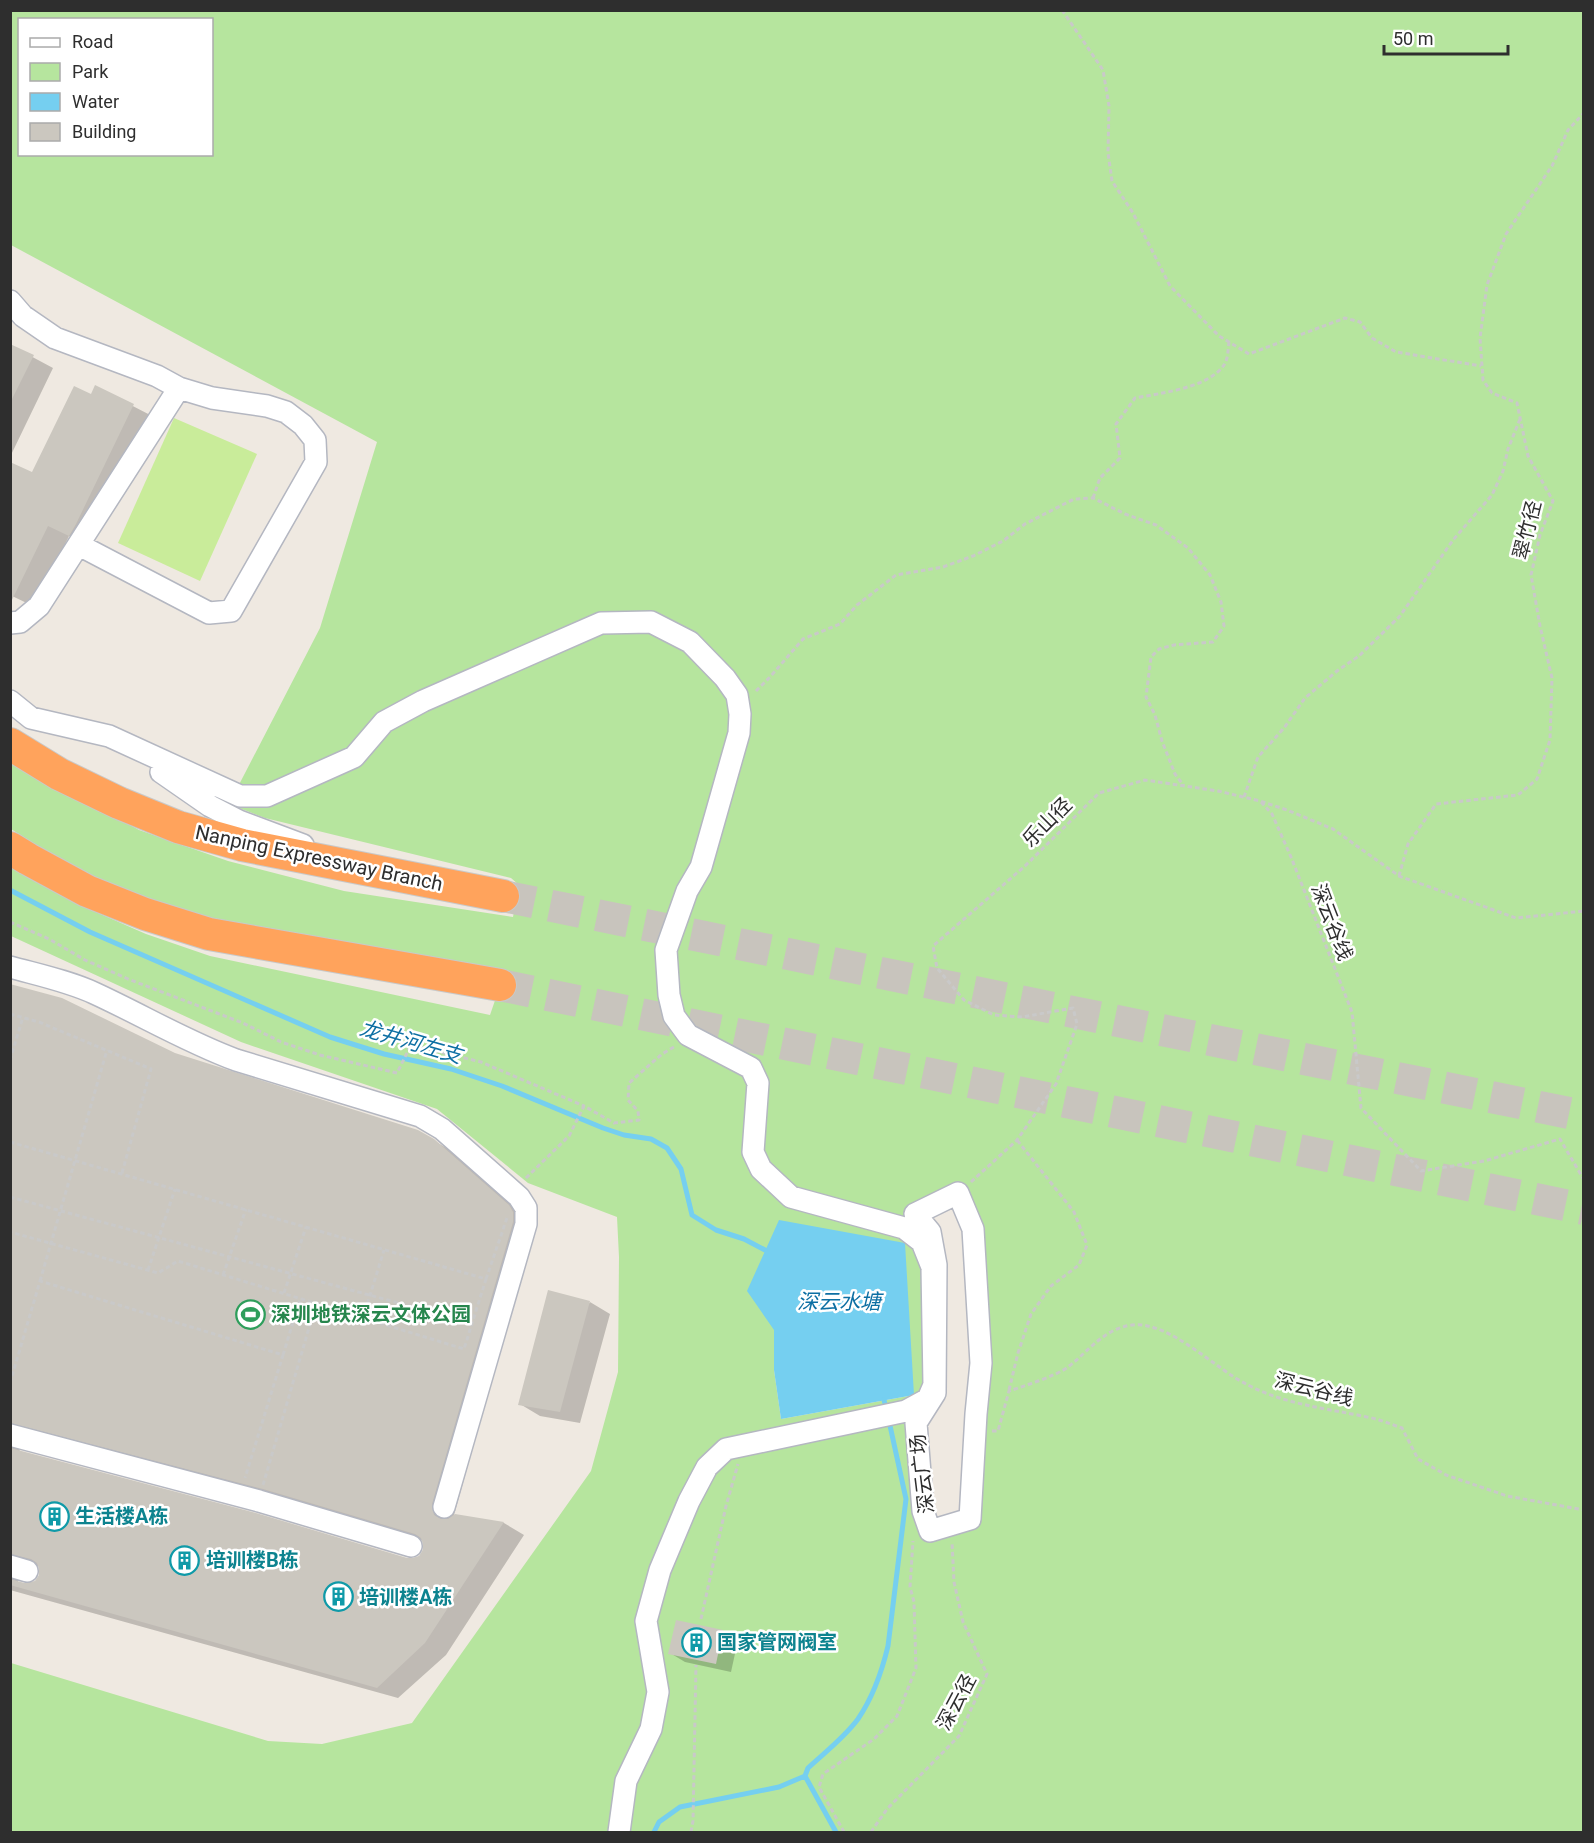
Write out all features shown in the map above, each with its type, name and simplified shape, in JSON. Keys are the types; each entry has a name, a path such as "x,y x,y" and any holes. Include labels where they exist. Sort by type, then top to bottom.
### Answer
{"highway":[{"name":"Nanping Expressway Branch","path":"10,744 59,774 119,803 178,827 242,845 503,896"},
{"path":"10,848 87,891 145,914 209,934 501,985"}],"street":[{"path":"10,301 23,316 55,338 156,376 179,388 212,398 267,406 286,412 303,425 315,440 316,462 231,611 208,613 79,544"},
{"path":"10,623 20,622 39,606 179,388"},
{"path":"10,701 31,718 109,736 240,796 267,796 354,757 384,722 423,701 601,623 651,622 690,642 726,678 737,695 740,714 739,733 700,867 687,891 666,950 669,995 674,1016 688,1035 751,1068 758,1083 753,1152 761,1169 791,1197 904,1228 922,1242 932,1267 934,1385 928,1399 906,1411 726,1449 707,1467 689,1501 660,1570 646,1621 658,1692 651,1730 626,1781 619,1833"},
{"path":"109,736 210,806 239,821 386,873"},
{"path":"10,967 66,982 92,992 236,1060 420,1116 442,1129 519,1197 526,1208 526,1224 444,1507"},
{"name":"深云广场","path":"958,1193 972,1229 981,1363 970,1519 930,1531 923,1511 916,1423 935,1393 936,1265 930,1232 915,1214 958,1193"},
{"path":"10,1435 249,1499 411,1546"}],"path":[{"path":"1062,10 1103,70 1109,106 1108,153 1112,181 1132,213 1170,286 1219,336 1249,354 1345,318 1360,321 1371,338 1396,352 1481,366"},
{"name":"翠竹径","path":"1399,876 1408,844 1436,804 1518,795 1537,779 1550,740 1552,678 1531,575 1540,535 1553,501 1528,456 1517,403 1492,393 1483,380 1480,338 1487,285 1506,234 1552,166 1568,130 1584,113"},
{"path":"1094,498 1101,478 1120,458 1116,424 1135,398 1175,390 1208,379 1225,364 1229,342"},
{"path":"1244,797 1257,757 1284,728 1305,698 1336,670 1359,656 1400,616 1453,540 1492,495 1503,471 1508,449 1520,419"},
{"path":"737,695 752,695 803,639 840,624 857,605 896,575 943,567 974,556 1003,541 1025,524 1074,499 1094,498 1125,514 1156,525 1188,548 1210,575 1221,602 1224,626 1213,642 1174,645 1160,649 1151,657 1146,697 1155,715 1175,774 1184,786"},
{"name":"乐山径","path":"958,1193 1017,1140 1056,1084 1077,1024 1073,1008 1022,1017 994,1016 964,1000 937,968 933,946 1025,866 1099,793 1145,780 1244,797 1333,829 1399,876 1516,918 1584,911"},
{"name":"深云谷线","path":"1260,801 1272,814 1291,857 1352,1012 1361,1108 1421,1171 1484,1161 1560,1139 1584,1180"},
{"path":"10,922 49,939 96,965 243,1023 281,1042 320,1055 397,1073 411,1045 481,1062 584,1106 614,1123 639,1120 638,1111 628,1100 630,1083 662,1053 679,1045 688,1035"},
{"path":"10,1014 39,1022 151,1069 122,1173"},
{"path":"10,1060 23,1017"},
{"path":"10,1383 107,1050"},
{"path":"525,1180 570,1136 584,1106"},
{"path":"975,1432 998,1431 1018,1353 1031,1314 1051,1286 1079,1265 1087,1245 1074,1212 1017,1140"},
{"path":"10,1142 486,1279"},
{"path":"148,1270 175,1189"},
{"path":"10,1197 472,1323"},
{"path":"224,1275 246,1209"},
{"path":"10,1232 158,1273 178,1261 464,1349 510,1209"},
{"path":"284,1294 306,1227"},
{"path":"363,1318 384,1250"},
{"path":"40,1281 283,1355"},
{"path":"249,1499 283,1355 301,1299"},
{"path":"249,1499 316,1304"},
{"name":"深云谷线","path":"1009,1391 1066,1369 1107,1333 1132,1325 1148,1327 1180,1340 1197,1350 1225,1372 1248,1386 1307,1407 1370,1417 1402,1428 1418,1460 1446,1475 1507,1496 1584,1510"},
{"path":"701,1620 737,1466 751,1442"},
{"path":"844,1833 819,1787 822,1774 874,1739 897,1716 916,1668 910,1560 915,1525 923,1511"},
{"name":"深云径","path":"871,1833 887,1809 959,1736 987,1674 963,1622 954,1582 951,1525"},
{"path":"691,1833 696,1665"}],"green space":[{"path":"11,11 1583,11 1583,1832 11,1832 11,1663 268,1741 322,1744 412,1723 591,1471 618,1372 617,1217 528,1183 437,1109 241,1042 11,936 11,862 89,909 146,934 210,956 490,1015 502,980 241,930 151,904 61,861 11,829 11,754 45,778 139,830 228,861 344,891 513,917 519,885 511,878 265,818 229,804 320,628 377,442 11,245","holes":["958,1194 981,1363 970,1519 930,1531 916,1423 935,1393 936,1265 915,1214","774,1330 914,1395 781,1419 774,1370"]},
{"path":"174,418 257,454 200,581 118,543"}],"water":[{"name":"深云水塘","path":"779,1220 905,1243 914,1395 781,1419 774,1370 774,1330 747,1291"}],"building":[{"path":"10,344 34,355 10,403"},
{"path":"95,385 134,404 69,536 48,526 10,604 10,462 32,472 74,386 91,394"},
{"name":"深圳地铁深云文体公园","path":"10,984 62,998 175,1053 418,1130 434,1139 509,1205 513,1212 513,1222 432,1504 434,1515 441,1519 448,1519 455,1514 504,1522 425,1643 377,1688 10,1585 10,1579 24,1583 35,1581 39,1575 39,1569 37,1563 31,1559 10,1554 10,1448 256,1513 407,1558 419,1556 423,1550 423,1544 421,1538 415,1534 263,1489 10,1423"},
{"path":"548,1290 590,1301 560,1412 518,1405"},
{"name":"国家管网阀室","path":"676,1620 723,1630 716,1664 668,1654"}],"waterway":[{"name":"龙井河左支","path":"10,890 90,932 330,1037 384,1054 451,1069 502,1086 603,1128 624,1135 651,1139 667,1148 681,1169 692,1215 716,1230 744,1239 765,1250"},
{"path":"884,1400 887,1412"},
{"path":"836,1832 805,1776 808,1768 858,1719 876,1684 888,1646 906,1499 889,1421"},
{"path":"654,1832 659,1822 680,1807 779,1787 805,1776"}],"tunnel":[{"path":"503,896 1584,1116"},
{"path":"500,985 1584,1209"}],"place":[{"name":"深圳地铁深云文体公园","path":"250,1314"},
{"name":"生活楼A栋","path":"54,1516"},
{"name":"培训楼B栋","path":"185,1560"},
{"name":"培训楼A栋","path":"338,1597"},
{"name":"国家管网阀室","path":"696,1642"}]}
